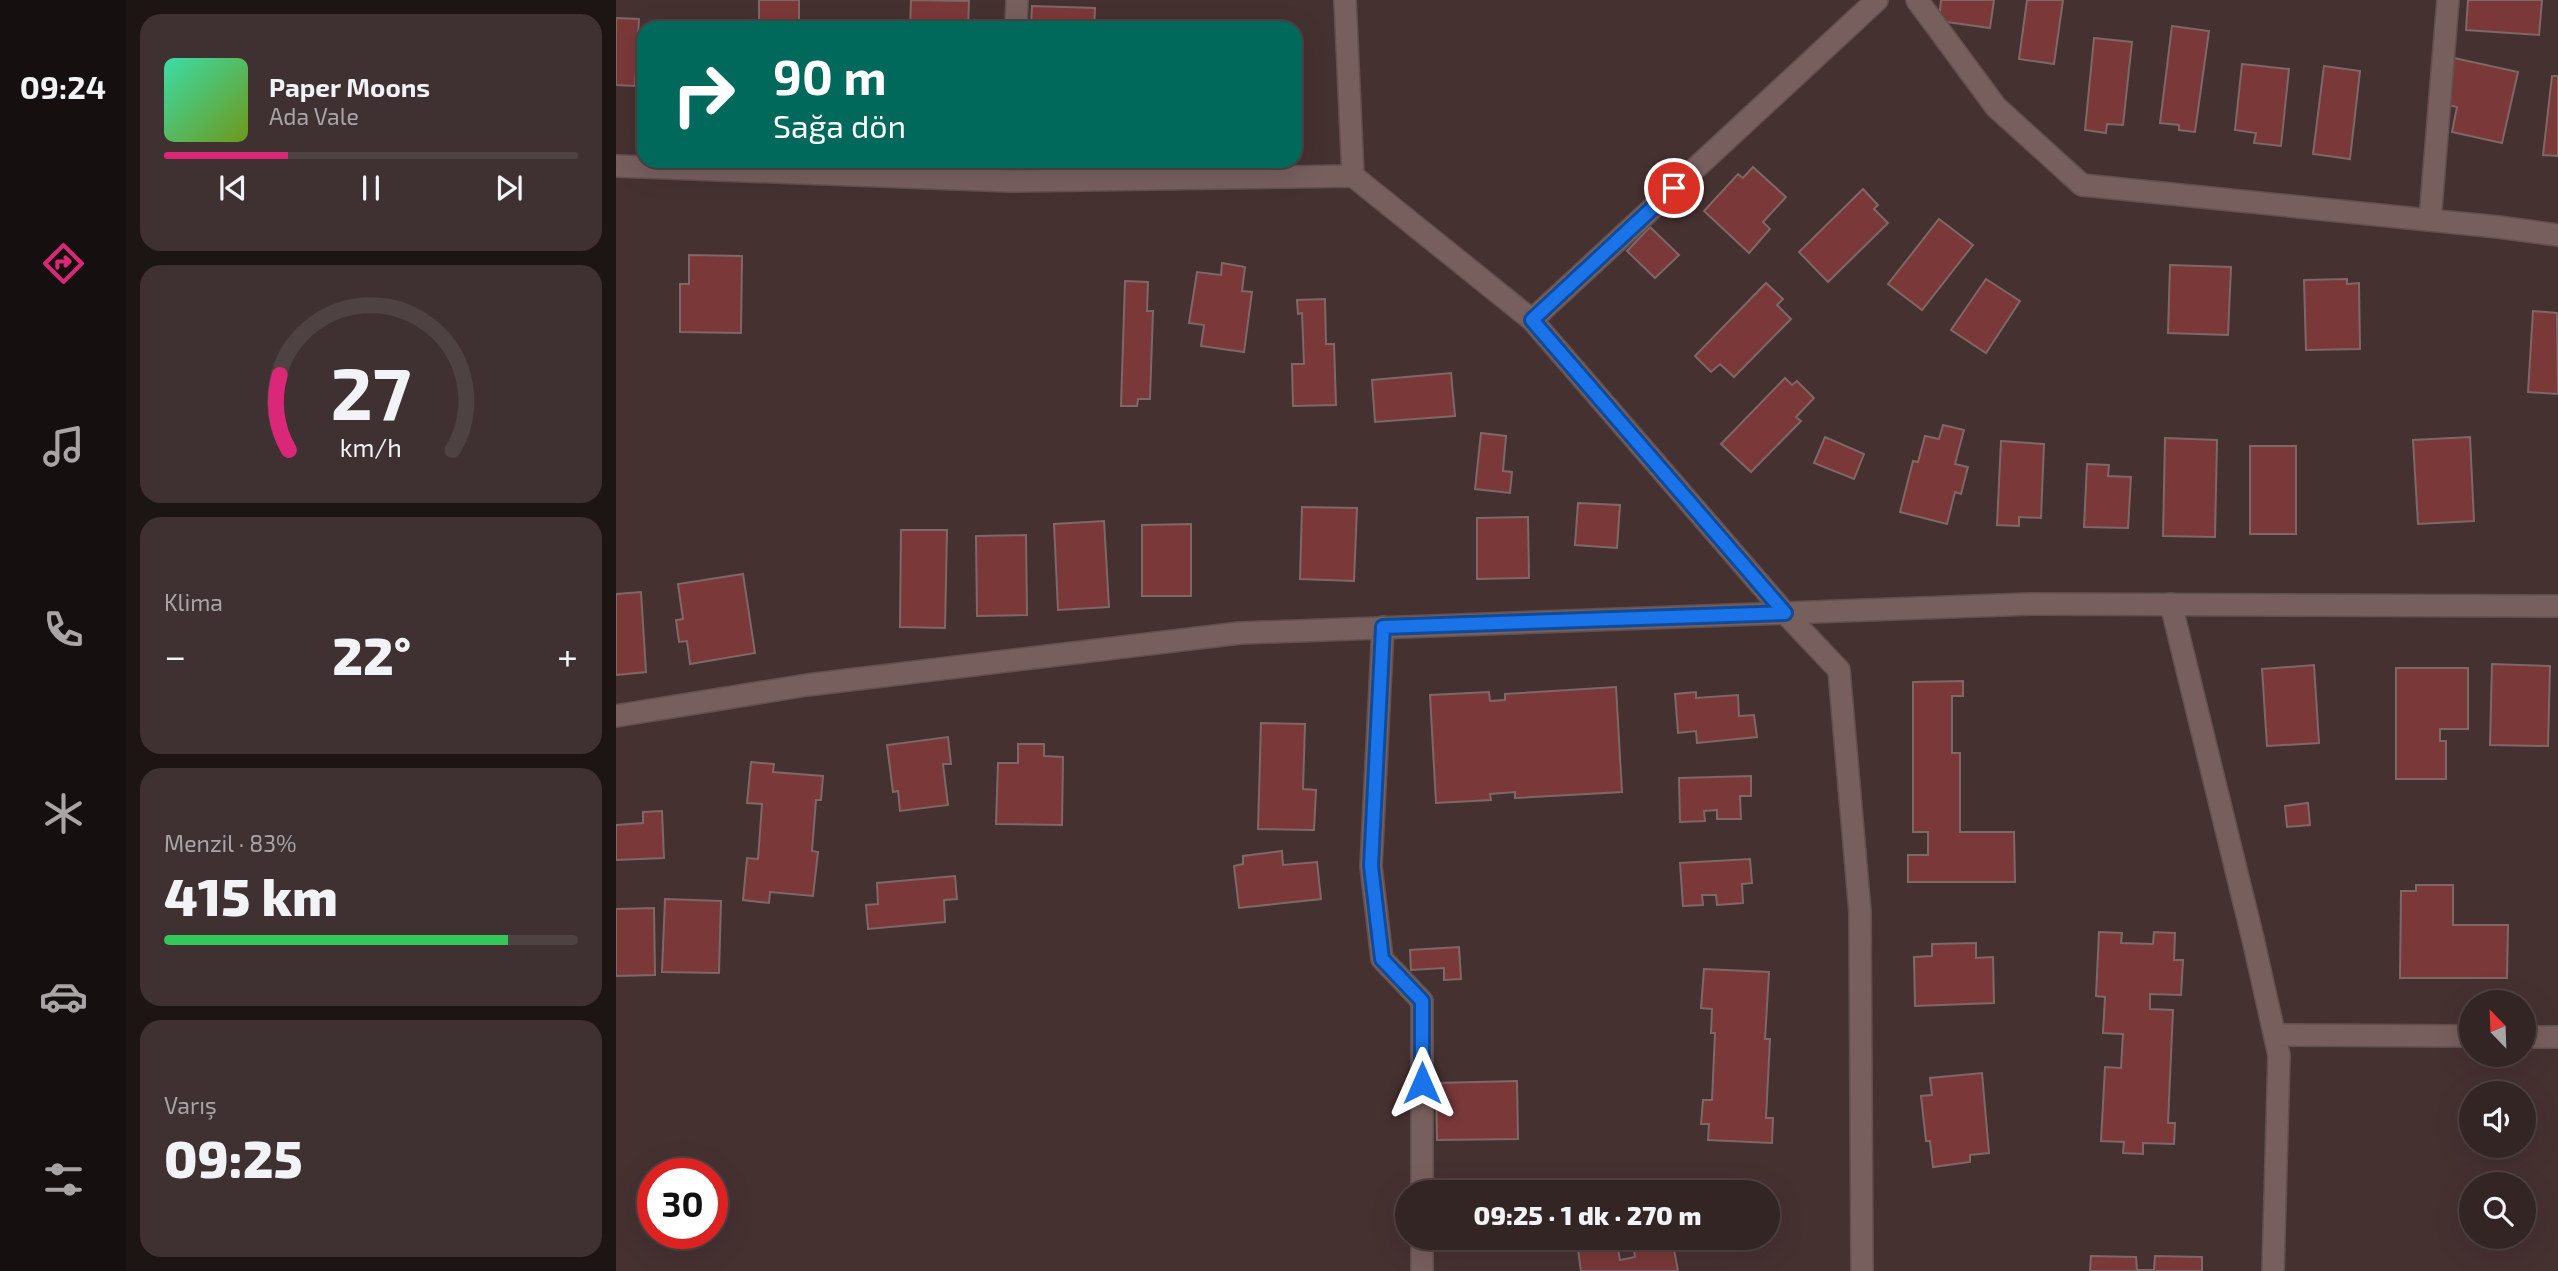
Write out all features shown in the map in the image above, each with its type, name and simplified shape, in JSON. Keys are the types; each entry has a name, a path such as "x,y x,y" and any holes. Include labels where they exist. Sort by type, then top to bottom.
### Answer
{"street":[{"path":"1016,21 1017,0"},
{"path":"1345,0 1353,176"},
{"path":"1532,320 1877,0"},
{"path":"1917,0 1996,107 2082,185 2558,235"},
{"path":"2430,220 2448,0"},
{"path":"616,166 637,166"},
{"path":"774,168 1353,176 1532,320 1785,613 1839,670 1860,912 1862,1271"},
{"path":"616,716 807,685 1240,633 2030,604 2558,606"},
{"path":"2171,604 2279,1055 2273,1271"},
{"path":"1383,627 1371,866 1382,959 1422,1001 1422,1180"},
{"path":"2274,1035 2459,1036"},
{"path":"2536,1037 2558,1037"},
{"path":"1422,1250 1422,1271"}],"building":[{"path":"759,0 799,0 799,21 759,21"},
{"path":"911,0 969,1 968,21 910,21"},
{"path":"1941,0 1994,0 1990,28 1939,21"},
{"path":"2027,0 2063,0 2054,64 2019,59"},
{"path":"2468,0 2542,0 2539,35 2466,30"},
{"path":"1032,6 1095,8 1094,21 1031,21"},
{"path":"616,18 639,19 635,86 616,85"},
{"path":"2172,26 2209,31 2195,132 2179,130 2179,125 2160,123"},
{"path":"2094,38 2132,42 2123,125 2107,124 2106,133 2085,130"},
{"path":"2454,58 2518,72 2502,143 2452,132 2457,107 2444,104"},
{"path":"2242,64 2289,69 2281,146 2254,143 2256,133 2235,130"},
{"path":"2324,66 2360,71 2350,159 2313,154"},
{"path":"2552,76 2558,76 2558,156 2543,155"},
{"path":"1753,167 1786,197 1763,222 1770,229 1749,253 1704,211 1738,174 1743,178"},
{"path":"1863,189 1878,205 1874,209 1888,223 1828,282 1799,252"},
{"path":"1939,219 1973,245 1922,310 1888,284"},
{"path":"1650,227 1679,255 1655,278 1627,251"},
{"path":"689,255 742,256 741,333 680,332 680,284 689,284"},
{"path":"1222,263 1245,267 1242,291 1252,292 1244,352 1201,346 1204,325 1189,323 1197,272 1221,275"},
{"path":"2170,265 2231,267 2228,335 2168,333"},
{"path":"1986,279 2020,301 1986,353 1951,330"},
{"path":"2347,279 2347,284 2359,283 2360,349 2306,350 2304,280"},
{"path":"1125,281 1148,282 1147,311 1153,311 1150,399 1138,399 1137,406 1121,406"},
{"path":"1766,283 1783,299 1777,305 1791,319 1734,377 1720,364 1711,372 1695,356"},
{"path":"1325,299 1326,344 1334,344 1336,405 1293,406 1292,364 1304,364 1302,313 1298,314 1297,300"},
{"path":"2533,311 2557,313 2558,394 2528,392"},
{"path":"1451,373 1455,416 1375,422 1372,380"},
{"path":"1785,378 1792,385 1797,381 1814,398 1796,417 1801,421 1751,472 1721,444"},
{"path":"1943,425 1964,430 1955,464 1968,467 1961,494 1955,492 1947,524 1900,512 1913,461 1918,462 1925,436 1939,439"},
{"path":"1481,433 1506,436 1503,471 1512,472 1510,493 1475,489"},
{"path":"1825,437 1864,454 1854,479 1814,463"},
{"path":"2470,437 2474,521 2418,524 2413,440"},
{"path":"2165,438 2217,440 2215,537 2163,536"},
{"path":"2001,441 2044,444 2041,518 2019,517 2019,526 1997,525"},
{"path":"2250,446 2296,446 2296,534 2250,534"},
{"path":"2087,464 2109,465 2108,476 2131,477 2128,528 2084,527"},
{"path":"1578,503 1620,505 1617,548 1575,545"},
{"path":"1302,507 1357,508 1354,581 1300,579"},
{"path":"1528,517 1529,578 1477,579 1477,518"},
{"path":"1104,521 1109,607 1058,610 1054,524"},
{"path":"1191,524 1191,596 1142,596 1142,525"},
{"path":"901,530 947,530 945,628 900,627"},
{"path":"1026,535 1027,615 977,616 976,536"},
{"path":"743,574 755,653 690,664 687,641 679,642 676,620 683,619 678,584"},
{"path":"641,592 646,672 616,675 616,594"},
{"path":"2492,664 2550,666 2548,746 2490,745"},
{"path":"2314,665 2319,743 2267,746 2262,669"},
{"path":"2396,668 2468,668 2468,729 2440,729 2440,741 2446,741 2446,779 2396,779"},
{"path":"1963,681 1963,696 1952,696 1952,753 1960,753 1960,832 2014,832 2015,882 1908,882 1908,855 1928,855 1928,832 1913,832 1913,682"},
{"path":"1616,687 1622,792 1515,798 1515,792 1490,794 1491,800 1436,803 1430,695 1489,692 1490,701 1505,700 1505,694"},
{"path":"1696,692 1696,698 1738,695 1739,716 1754,715 1757,737 1697,743 1696,731 1678,733 1675,694"},
{"path":"1261,723 1305,724 1303,789 1316,790 1314,830 1258,829"},
{"path":"948,737 951,764 943,764 948,805 900,811 898,791 893,792 887,745"},
{"path":"1018,744 1044,744 1044,756 1063,757 1062,825 996,824 998,763 1018,763"},
{"path":"751,762 774,764 773,772 823,776 821,800 816,800 812,851 818,852 813,896 770,892 769,903 743,900 747,858 758,859 762,804 747,803"},
{"path":"1751,776 1751,796 1740,796 1741,819 1717,819 1717,810 1704,811 1705,821 1680,822 1679,778"},
{"path":"2308,803 2310,825 2287,827 2285,806"},
{"path":"662,811 664,858 616,860 616,825 643,823 643,812"},
{"path":"1282,851 1283,865 1317,862 1321,899 1239,908 1234,866 1243,864 1243,856"},
{"path":"1750,859 1752,883 1742,884 1743,903 1717,905 1716,895 1702,895 1703,905 1683,906 1680,863"},
{"path":"955,876 957,899 944,900 945,922 868,929 866,905 878,904 877,883"},
{"path":"2416,885 2453,885 2453,925 2508,925 2507,978 2400,978 2401,891 2416,891"},
{"path":"665,899 721,901 719,973 662,972"},
{"path":"654,908 655,975 616,976 616,909"},
{"path":"2099,932 2122,933 2121,943 2153,944 2154,932 2175,933 2174,960 2183,960 2181,995 2150,994 2150,1009 2173,1010 2168,1123 2175,1123 2174,1144 2143,1143 2143,1154 2123,1153 2124,1142 2101,1141 2105,1067 2121,1068 2123,1034 2103,1033 2105,997 2096,996"},
{"path":"1976,943 1976,958 1993,957 1994,1003 1915,1006 1914,957 1932,956 1932,944"},
{"path":"1459,947 1461,979 1444,980 1444,968 1411,970 1410,950"},
{"path":"1704,969 1769,972 1765,1039 1770,1039 1766,1118 1773,1118 1772,1143 1708,1140 1709,1124 1701,1124 1703,1100 1712,1100 1715,1033 1711,1033 1712,1009 1701,1008"},
{"path":"1982,1073 1989,1153 1970,1155 1970,1162 1933,1167 1930,1141 1926,1141 1921,1096 1932,1095 1930,1078"},
{"path":"1517,1081 1518,1139 1437,1140 1436,1083"},
{"path":"1578,1250 1618,1250 1620,1260 1635,1257 1634,1250 1674,1250 1678,1271 1581,1271"},
{"path":"2091,1256 2136,1257 2137,1270 2154,1270 2155,1256 2202,1257 2202,1271 2090,1271"}],"route":[{"path":"1422,1083 1422,1001 1382,959 1371,866 1383,627 1785,613 1532,320 1674,188"}]}
